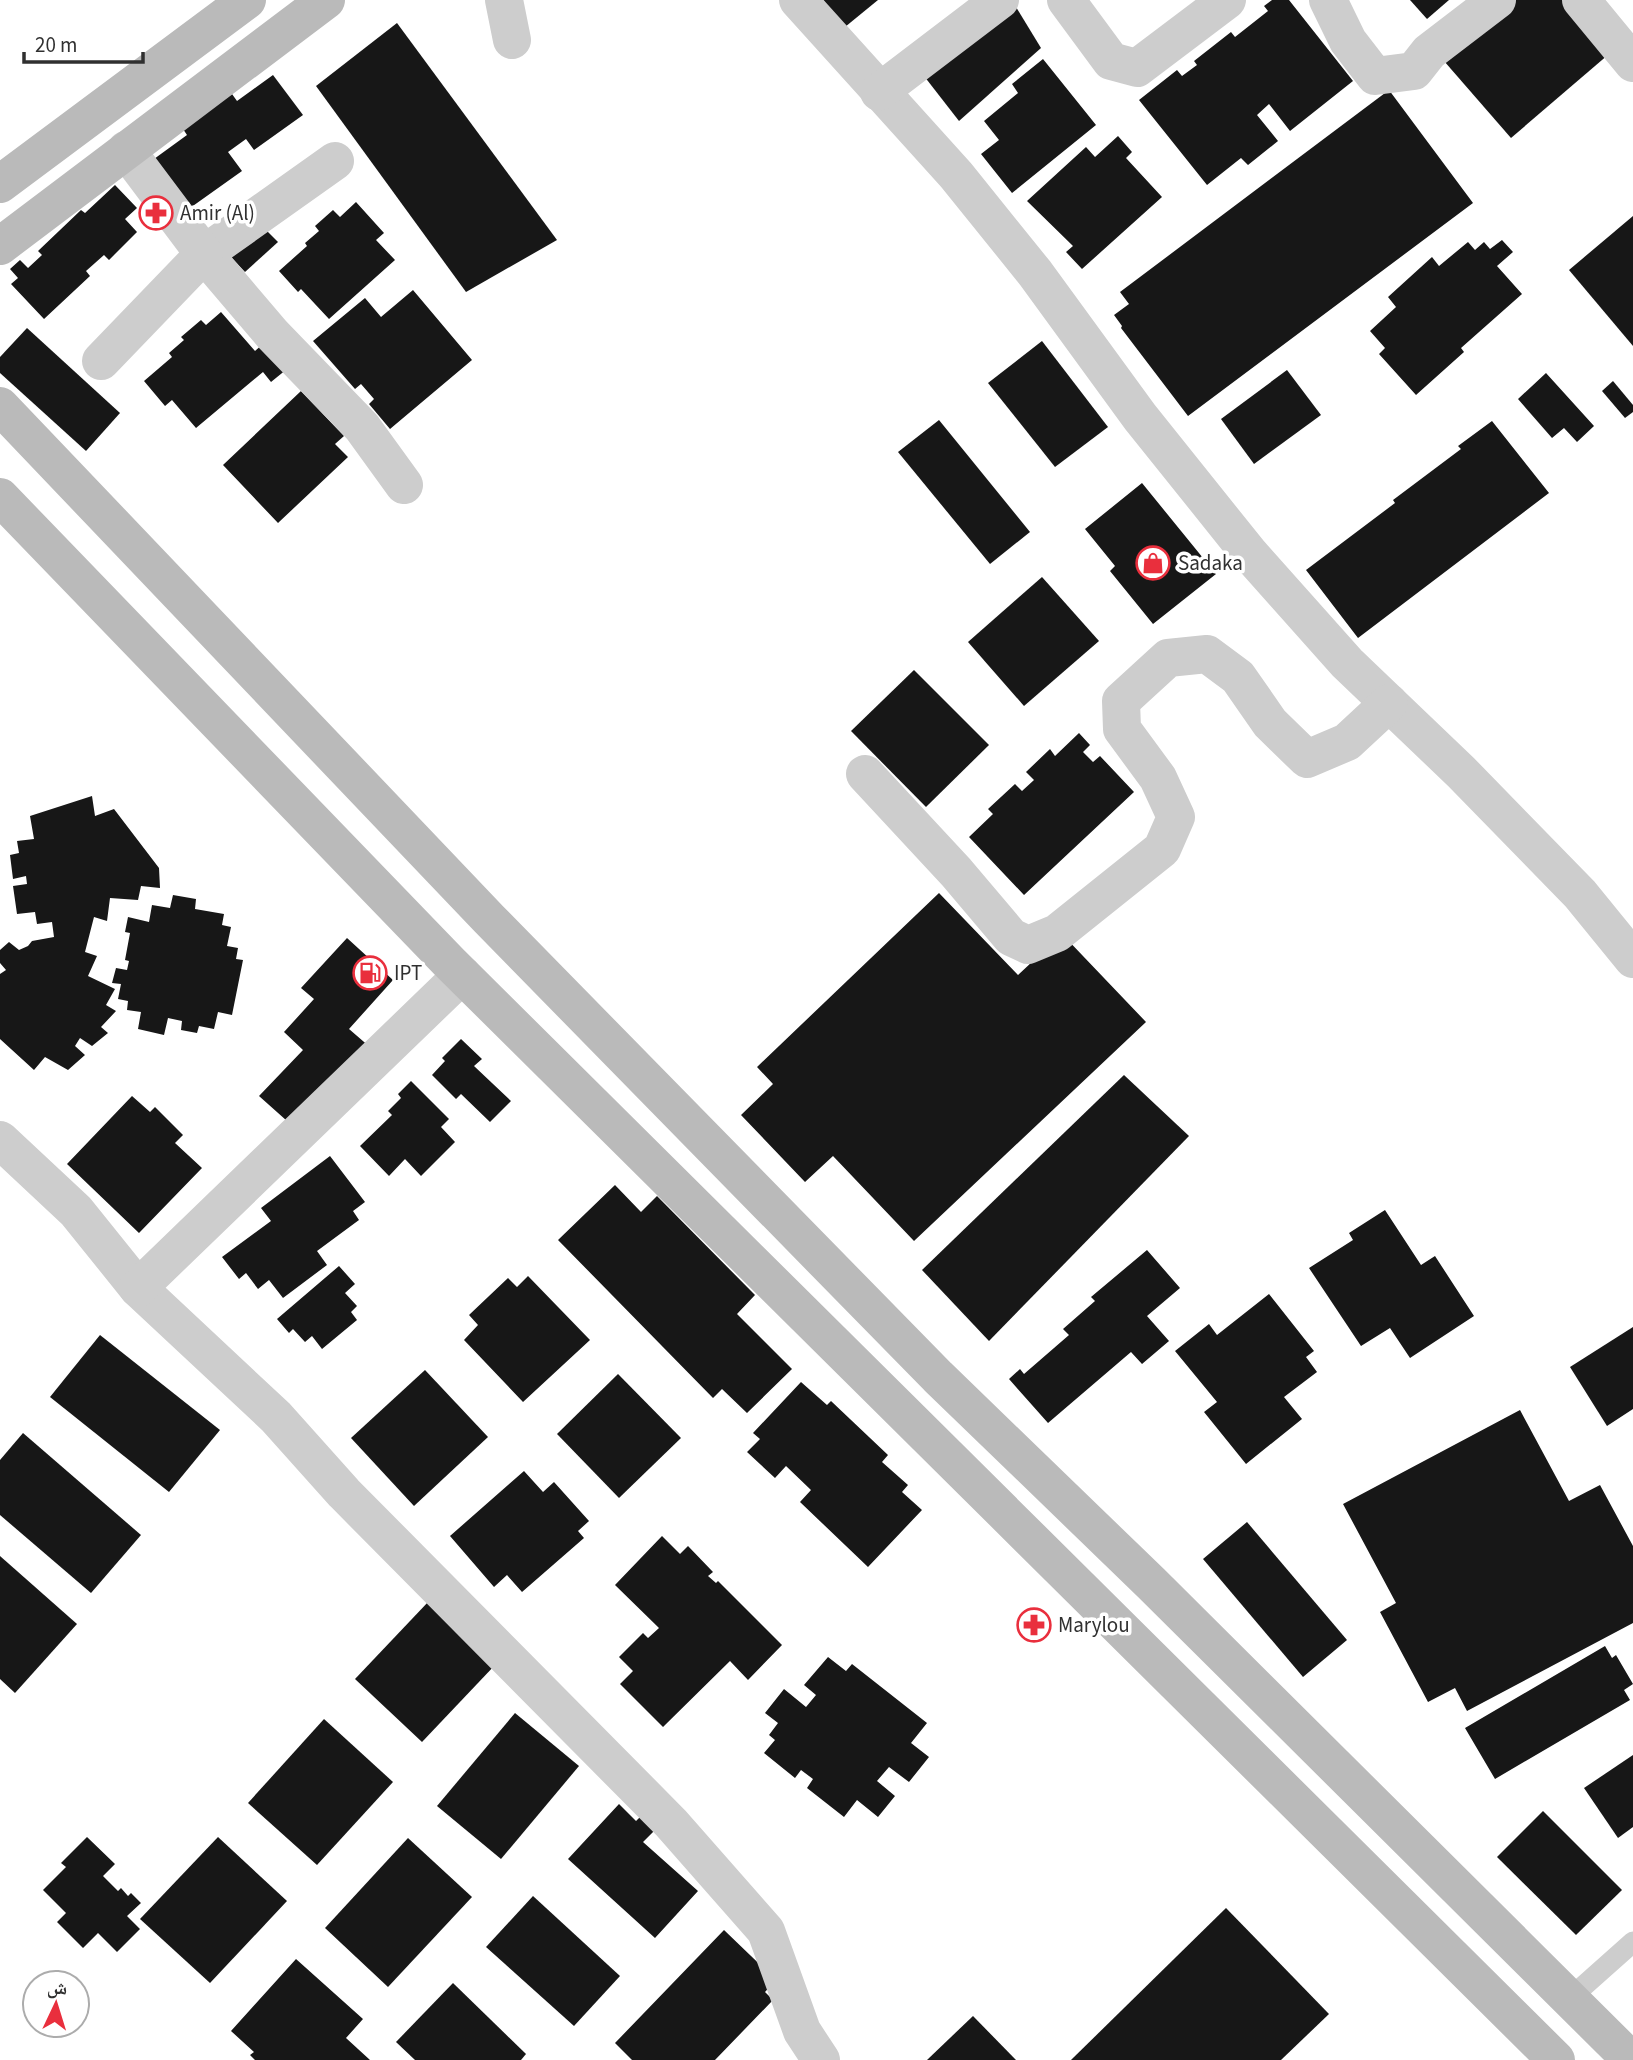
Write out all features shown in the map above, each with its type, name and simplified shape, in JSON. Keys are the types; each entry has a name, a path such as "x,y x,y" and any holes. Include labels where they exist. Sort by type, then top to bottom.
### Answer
{"street":[{"path":"0,184 247,0"},
{"path":"0,246 326,0"},
{"path":"503,0 512,40"},
{"path":"798,0 957,175 1026,262 1140,417 1249,553 1346,663 1461,772 1580,894 1633,958"},
{"path":"879,92 1000,0"},
{"path":"1066,0 1111,61 1137,68 1227,0"},
{"path":"1328,0 1348,41 1375,76 1414,71 1429,52 1497,0"},
{"path":"1581,0 1633,63"},
{"path":"126,150 204,254 273,335 362,427 404,485"},
{"path":"101,361 204,254 335,161"},
{"path":"0,406 489,919 938,1377 1151,1583 1631,2060"},
{"path":"0,497 456,969 1556,2060"},
{"path":"865,774 956,872 1011,937 1028,944 1057,933 1161,849 1177,817 1158,778 1122,729 1121,701 1168,658 1207,654 1238,677 1270,723 1307,759 1347,742 1388,703"},
{"path":"138,1288 456,969 489,919"},
{"path":"0,1140 76,1210 138,1288 276,1417 406,1556 671,1823 766,1931 802,2031 821,2060"},
{"path":"905,1413 938,1377"}],"lane":[{"path":"1569,1999 1633,1942"}],"building":[{"path":"823,0 878,0 845,27"},
{"path":"1272,0 1289,0 1353,81 1290,131 1269,104 1257,115 1278,141 1248,165 1241,158 1207,185 1139,100 1177,70 1182,76 1197,65 1194,61 1231,32 1235,37 1268,11 1264,6"},
{"path":"1410,0 1449,0 1427,19"},
{"path":"1514,0 1562,0 1609,54 1511,138 1444,61"},
{"path":"1013,2 1041,48 959,121 924,76"},
{"path":"397,23 557,240 466,292 316,86"},
{"path":"1043,59 1096,125 1012,193 981,154 999,140 984,121 1018,93 1012,84"},
{"path":"273,75 303,115 254,150 246,139 228,152 242,171 190,208 154,159 187,135 183,129 232,94 237,101"},
{"path":"1389,90 1473,203 1188,416 1121,328 1114,315 1129,304 1120,292"},
{"path":"1118,136 1132,152 1126,158 1162,197 1082,269 1066,252 1073,246 1027,201 1086,147 1095,157"},
{"path":"115,185 137,208 125,219 137,232 109,260 104,255 86,271 90,276 44,319 11,284 18,278 10,269 20,260 28,268 42,255 38,251 81,210 85,213"},
{"path":"356,202 384,233 376,240 395,260 329,319 301,289 298,292 279,271 307,246 305,243 319,231 315,226 333,210 340,217"},
{"path":"1633,216 1633,346 1569,270"},
{"path":"263,227 278,242 245,272 231,257"},
{"path":"1502,240 1513,252 1497,266 1522,294 1461,348 1464,352 1416,395 1379,354 1385,348 1370,331 1396,307 1388,297 1432,257 1439,266 1468,242 1475,250 1484,242 1490,249"},
{"path":"413,290 472,360 390,429 369,404 374,399 361,384 355,389 313,341 365,298 381,317"},
{"path":"221,312 255,351 264,343 287,369 271,382 263,372 196,428 172,400 165,406 144,381 172,357 169,353 184,340 181,337 201,320 206,325"},
{"path":"27,328 120,413 86,451 0,373 0,357"},
{"path":"1042,341 1108,427 1055,467 988,383"},
{"path":"1287,370 1321,415 1254,464 1221,419"},
{"path":"1546,373 1594,426 1577,442 1564,428 1552,438 1518,399"},
{"path":"1613,381 1633,405 1633,412 1625,418 1602,391"},
{"path":"301,391 344,436 335,444 348,457 278,523 223,465"},
{"path":"939,420 1030,532 990,564 898,452"},
{"path":"1492,421 1549,493 1358,638 1306,570 1395,503 1393,500 1461,449 1458,446"},
{"path":"1142,483 1216,574 1153,624 1110,571 1115,566 1085,529"},
{"path":"1042,577 1099,641 1024,706 968,642"},
{"path":"914,670 989,745 926,807 851,731"},
{"path":"1079,733 1090,745 1083,752 1093,762 1100,756 1134,792 1024,895 969,837 993,814 988,809 1015,784 1022,791 1034,780 1026,772 1050,749 1055,756"},
{"path":"92,796 95,816 114,809 159,868 160,888 141,886 138,900 110,898 107,921 94,917 85,952 97,956 88,976 115,989 106,1005 116,1011 101,1027 108,1033 92,1046 80,1038 75,1046 85,1055 68,1070 45,1057 34,1070 0,1039 0,974 6,970 0,963 0,950 9,942 19,950 32,941 54,937 52,922 37,924 35,912 17,914 13,886 27,884 26,876 13,879 10,855 19,853 17,841 34,839 30,816"},
{"path":"939,893 1018,975 1062,934 1146,1022 914,1241 833,1156 805,1182 741,1115 773,1084 757,1067"},
{"path":"173,895 196,899 195,909 224,914 222,925 231,927 227,946 238,948 236,959 243,960 232,1015 218,1012 214,1029 199,1026 197,1033 181,1030 182,1021 168,1018 164,1035 138,1029 141,1012 127,1010 128,1001 118,999 121,984 112,983 116,968 127,970 129,961 125,960 130,933 125,932 128,917 149,922 152,905 170,908"},
{"path":"347,938 393,980 349,1029 371,1048 296,1129 259,1096 303,1050 284,1032 314,999 301,988"},
{"path":"461,1039 482,1059 474,1066 511,1101 490,1122 461,1094 456,1099 432,1075 445,1061 442,1058"},
{"path":"1124,1075 1189,1136 989,1341 922,1270"},
{"path":"411,1081 449,1119 441,1127 455,1142 421,1176 405,1159 389,1176 360,1146 392,1115 388,1111 401,1098 398,1094"},
{"path":"132,1096 150,1112 155,1107 183,1135 175,1143 202,1168 139,1233 67,1164"},
{"path":"330,1156 365,1202 353,1211 359,1220 317,1251 327,1265 283,1298 269,1280 258,1289 246,1273 239,1279 222,1257 271,1221 261,1208"},
{"path":"615,1185 641,1212 657,1196 755,1295 737,1314 792,1369 747,1413 722,1389 713,1398 558,1240"},
{"path":"1385,1210 1421,1265 1435,1256 1474,1316 1410,1358 1390,1328 1361,1346 1309,1268 1353,1240 1349,1233"},
{"path":"1147,1250 1180,1288 1147,1316 1169,1341 1142,1364 1131,1352 1048,1423 1009,1379 1020,1369 1024,1374 1069,1335 1063,1329 1095,1301 1091,1297"},
{"path":"339,1266 355,1284 345,1293 357,1306 351,1312 357,1320 322,1349 312,1336 305,1342 293,1329 289,1333 277,1319"},
{"path":"528,1276 590,1340 523,1402 464,1340 478,1325 469,1315 508,1278 517,1287"},
{"path":"1269,1294 1314,1351 1306,1357 1317,1372 1284,1397 1302,1419 1246,1464 1204,1412 1217,1402 1175,1351 1209,1324 1217,1335"},
{"path":"1633,1327 1633,1409 1607,1426 1570,1367"},
{"path":"100,1335 220,1430 169,1492 50,1397"},
{"path":"425,1370 488,1437 414,1506 351,1438"},
{"path":"618,1374 681,1438 619,1498 557,1434"},
{"path":"801,1382 827,1405 831,1401 888,1455 882,1462 908,1485 902,1492 922,1510 868,1567 800,1502 811,1490 786,1466 775,1478 747,1452 760,1439 753,1433"},
{"path":"1520,1410 1569,1501 1600,1485 1633,1546 1633,1623 1467,1711 1455,1688 1428,1702 1380,1612 1396,1603 1343,1504"},
{"path":"23,1433 141,1535 91,1593 0,1515 0,1460"},
{"path":"524,1471 543,1492 554,1482 589,1521 578,1531 584,1538 522,1592 507,1575 494,1587 450,1536"},
{"path":"1247,1522 1347,1640 1303,1677 1203,1559"},
{"path":"662,1536 680,1554 688,1546 713,1572 708,1576 716,1583 718,1581 782,1645 748,1680 730,1661 663,1727 620,1684 633,1671 619,1657 643,1633 648,1638 659,1628 615,1585"},
{"path":"0,1556 77,1624 15,1693 0,1679"},
{"path":"429,1601 496,1664 422,1742 355,1679"},
{"path":"1605,1646 1612,1658 1616,1655 1633,1684 1624,1690 1630,1700 1495,1779 1465,1728"},
{"path":"828,1657 846,1671 852,1664 927,1723 911,1743 929,1757 909,1782 889,1767 877,1781 895,1796 878,1817 857,1800 844,1817 807,1788 813,1779 801,1770 795,1778 764,1753 775,1740 769,1735 778,1723 765,1713 784,1689 806,1707 816,1695 804,1685"},
{"path":"515,1713 579,1766 501,1859 437,1806"},
{"path":"324,1719 393,1782 317,1865 248,1803"},
{"path":"1633,1755 1633,1827 1618,1838 1584,1788"},
{"path":"619,1804 636,1821 641,1816 656,1829 643,1842 698,1891 655,1938 568,1859"},
{"path":"1543,1811 1622,1890 1576,1935 1497,1857"},
{"path":"87,1837 115,1864 103,1876 118,1891 121,1888 128,1896 131,1893 141,1903 127,1916 140,1929 117,1952 98,1933 83,1948 57,1922 66,1913 43,1890 66,1867 61,1863"},
{"path":"218,1837 287,1901 210,1983 140,1919"},
{"path":"408,1838 472,1897 388,1987 325,1928"},
{"path":"533,1896 620,1976 574,2026 486,1947"},
{"path":"1226,1908 1329,2014 1281,2060 1071,2060"},
{"path":"724,1930 776,1980 765,1992 773,2000 715,2060 632,2060 615,2043"},
{"path":"296,1959 363,2019 346,2038 370,2060 255,2060 250,2055 254,2052 231,2031"},
{"path":"453,1983 526,2054 521,2060 415,2060 396,2042"},
{"path":"973,2016 1016,2060 927,2060"}],"place":[{"name":"Amir (Al)","path":"156,213"},
{"name":"Sadaka","path":"1153,563"},
{"name":"IPT","path":"370,973"},
{"name":"Marylou","path":"1034,1625"}]}
